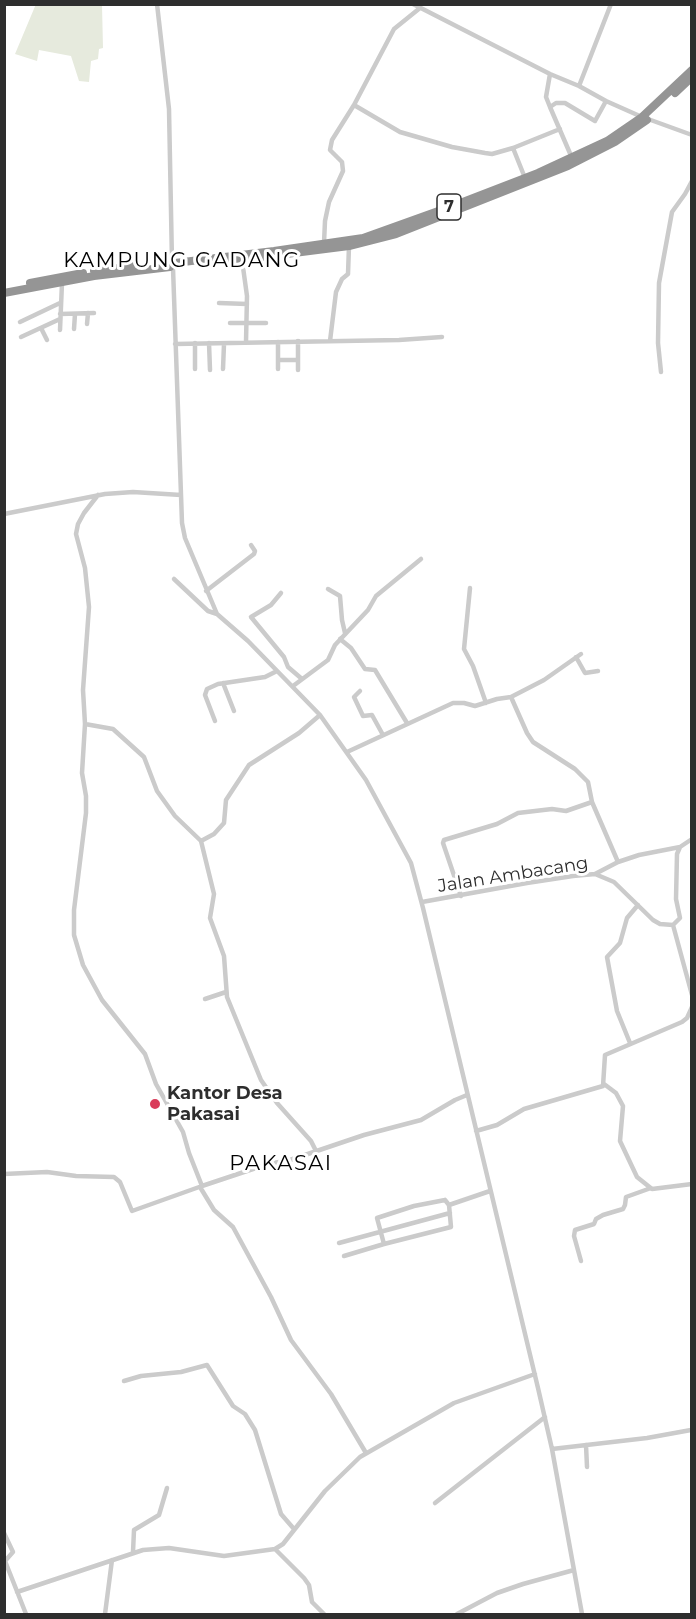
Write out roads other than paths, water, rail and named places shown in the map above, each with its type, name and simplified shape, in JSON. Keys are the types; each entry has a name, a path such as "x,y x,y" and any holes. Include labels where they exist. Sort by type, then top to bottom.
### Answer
{"highway":[{"name":"7","path":"645,118 692,70"},
{"name":"7","path":"172,265 243,260 349,243 456,208 568,166 645,118 692,78"},
{"name":"7","path":"456,208 572,158 594,151"},
{"name":"7","path":"172,265 324,243 349,243"},
{"path":"4,288 76,277 106,269 172,265"},
{"path":"4,293 62,283 76,277"}],"street":[{"path":"157,4 169,109 172,265 182,524 185,538 217,614"},
{"path":"413,4 606,101 692,135"},
{"path":"579,86 611,4"},
{"path":"324,243 329,202 344,168 342,162 331,153 330,146 334,135 354,105 394,29 420,8"},
{"path":"550,74 546,98 572,158"},
{"path":"550,108 562,102 595,121 606,101"},
{"path":"354,105 395,129 452,147 490,154 513,148 560,129"},
{"path":"513,148 525,178"},
{"path":"661,372 658,343 659,283 672,212 692,181"},
{"path":"330,341 336,292 342,279 348,274 349,243"},
{"path":"243,260 247,304 246,342"},
{"path":"60,330 62,283"},
{"path":"20,322 60,303"},
{"path":"219,303 247,304"},
{"path":"21,337 60,316 91,313 87,324"},
{"path":"74,329 75,314"},
{"path":"231,324 266,323"},
{"path":"41,327 47,340"},
{"path":"175,344 442,337"},
{"path":"298,341 298,370"},
{"path":"278,342 278,369"},
{"path":"195,343 195,369"},
{"path":"208,343 210,370"},
{"path":"223,369 224,344"},
{"path":"278,360 298,360"},
{"path":"4,514 98,495 133,492 181,495"},
{"path":"98,495 84,513 76,534 89,595 83,690 85,724 82,773 86,813 74,910 74,935 83,965 102,1000 145,1054 156,1084 183,1132 201,1186 214,1210 233,1227 289,1335 331,1394 366,1453"},
{"path":"206,591 254,554 255,550 251,545"},
{"path":"293,686 329,659 334,645 368,610 376,596 421,559"},
{"path":"174,579 208,610 217,614 248,641 320,715 366,780 411,863 545,1417 582,1614"},
{"path":"470,588 464,649 473,666 486,703"},
{"path":"328,589 340,596 345,633"},
{"path":"281,593 271,605 252,617 284,657 288,667 302,679"},
{"path":"340,639 351,648 365,669 375,670 407,723"},
{"path":"347,752 453,703 475,706 511,697 544,680 579,656 585,673 598,671"},
{"path":"215,721 205,691 223,683 259,679 277,671"},
{"path":"223,683 234,711"},
{"path":"360,691 354,696 363,716 372,715 383,735"},
{"path":"511,697 529,737 538,746 585,778 592,802 618,862"},
{"path":"201,841 214,834 224,823 226,800 249,765 299,733 320,715"},
{"path":"85,724 113,729 144,757 157,791 175,816 201,841 214,894 210,918 224,956 226,992 261,1080 277,1103 311,1141 316,1151"},
{"path":"461,896 443,843 444,840 494,825 518,813 552,809 566,811 592,802"},
{"path":"595,874 618,862 680,846 692,839"},
{"path":"680,846 677,854 676,895 680,918 673,925 692,995"},
{"name":"Jalan Ambacang","path":"422,902 527,883 595,874 614,882 653,920 660,924 673,925"},
{"path":"630,1043 619,1015 607,957 620,943 627,918 638,905"},
{"path":"205,999 226,992"},
{"path":"604,1084 603,1057 609,1052 682,1023 692,1007"},
{"path":"476,1131 497,1125 524,1109 604,1084"},
{"path":"604,1084 616,1093 623,1107 621,1143 635,1175 651,1188"},
{"path":"4,1174 47,1172 76,1176 114,1177 120,1182 132,1211 201,1186 421,1120 467,1095"},
{"path":"581,1261 574,1236 575,1230 594,1224 596,1219 603,1215 622,1209 625,1206 626,1197 651,1188 692,1184"},
{"path":"449,1205 490,1191"},
{"path":"344,1256 451,1227 449,1205 445,1200 414,1206 377,1218 384,1244"},
{"path":"339,1243 450,1213"},
{"path":"124,1382 141,1376 181,1372 207,1365 233,1406 245,1414 255,1431 281,1514 294,1529"},
{"path":"17,1592 133,1552 162,1547 226,1556 275,1549 284,1544 325,1491 353,1462 366,1453 454,1403 535,1374"},
{"path":"435,1503 545,1417"},
{"path":"552,1449 647,1438 692,1430"},
{"path":"586,1445 587,1467"},
{"path":"133,1552 134,1530 159,1515 167,1488"},
{"path":"4,1533 14,1552 5,1561 26,1614"},
{"path":"275,1549 304,1578 309,1585 313,1603 324,1614"},
{"path":"105,1614 112,1560"},
{"path":"457,1614 496,1593 574,1570"}],"place":[{"name":"Kantor Desa Pakasai","path":"155,1104"}],"district":[{"name":"KAMPUNG GADANG","path":"182,261"},
{"name":"PAKASAI","path":"281,1164"}]}
